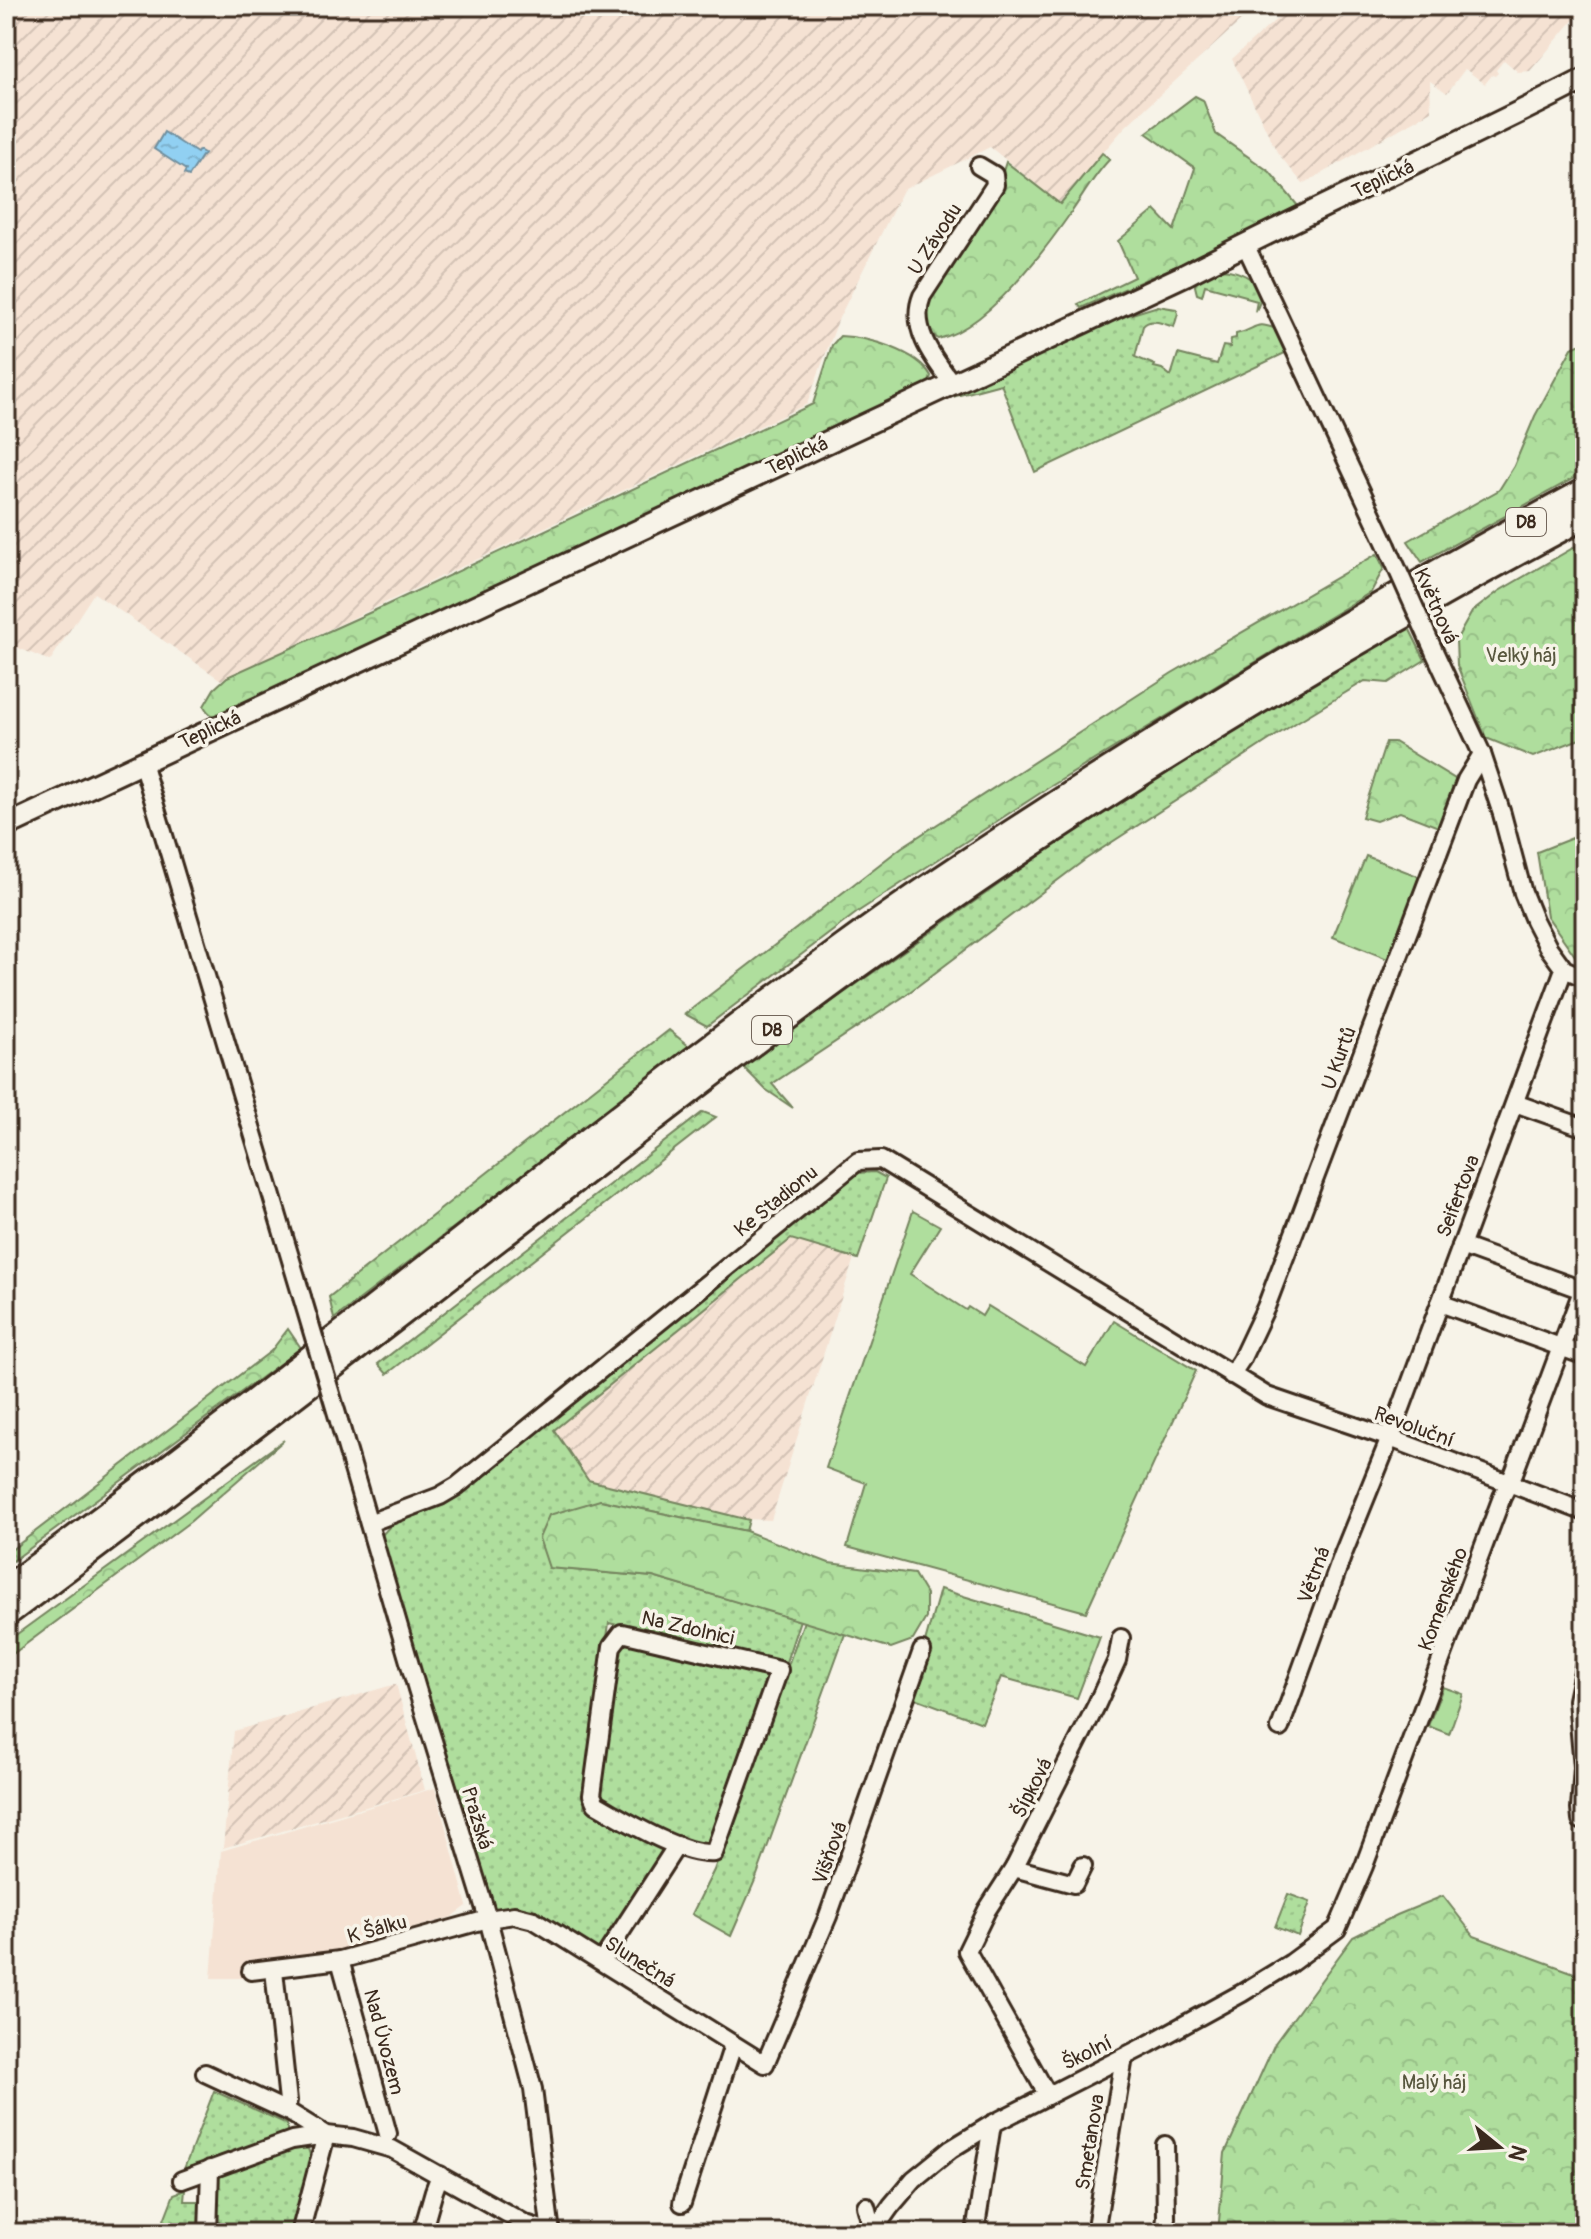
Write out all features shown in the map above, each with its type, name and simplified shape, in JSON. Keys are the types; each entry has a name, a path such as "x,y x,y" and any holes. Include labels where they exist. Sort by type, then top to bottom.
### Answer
{"highway":[{"name":"D8","path":"6,1589 846,946 1015,830 1189,719 1418,582 1585,491"},
{"name":"D8","path":"6,1614 183,1483 861,962 1028,847 1199,737 1429,599 1585,516"}],"main road":[{"name":"Teplická","path":"6,826 1185,275 1585,79"}],"street":[{"name":"U Závodu","path":"952,383 936,362 920,330 917,307 995,185 994,175 979,166"},
{"name":"Květnová","path":"1245,244 1482,754 1523,893 1548,947 1564,969"},
{"name":"U Kurtů","path":"1231,1375 1266,1307 1466,780 1482,754"},
{"name":"Pražská","path":"142,762 488,1919 533,2089 551,2233"},
{"path":"1564,969 1585,978"},
{"name":"Seifertova","path":"1390,1438 1564,969"},
{"path":"1515,1103 1585,1128"},
{"name":"Ke Stadionu","path":"369,1523 440,1496 457,1486 858,1161 881,1160 892,1166 1231,1375"},
{"path":"1461,1246 1584,1288"},
{"name":"Komenského","path":"1337,1929 1364,1866 1584,1288"},
{"path":"1440,1303 1585,1356"},
{"name":"Revoluční","path":"1231,1375 1267,1396 1390,1438 1585,1512"},
{"name":"Větrná","path":"1280,1728 1343,1554 1390,1438"},
{"name":"Na Zdolnici","path":"622,1633 779,1670 714,1853 702,1854 677,1845 596,1804 592,1795 612,1646 622,1633"},
{"name":"Šípková","path":"1047,2094 967,1951 987,1910 1014,1868 1096,1706 1117,1660 1121,1638"},
{"name":"Višňová","path":"765,2064 828,1916 922,1651"},
{"path":"1583,1821 1580,1809 1583,1767 1577,1700 1585,1662"},
{"path":"602,1961 677,1845"},
{"path":"1014,1868 1074,1884 1083,1866"},
{"name":"Slunečná","path":"488,1919 514,1915 534,1920 765,2064"},
{"name":"K Šálku","path":"251,1971 340,1960 488,1919"},
{"name":"Školní","path":"873,2232 914,2179 951,2149 1047,2094 1124,2057 1242,1993 1291,1963 1337,1929"},
{"name":"Nad Úvozem","path":"340,1960 388,2134"},
{"path":"274,1970 288,2101"},
{"path":"682,2203 733,2045"},
{"name":"Smetanova","path":"1095,2233 1124,2057"},
{"path":"205,2073 289,2112 326,2135"},
{"path":"975,2233 992,2124"},
{"path":"182,2180 292,2140 326,2135 353,2138 392,2149 526,2224 551,2233"},
{"path":"300,2233 326,2135"},
{"path":"1164,2233 1165,2145"},
{"path":"208,2233 210,2169"},
{"path":"422,2233 440,2175"},
{"path":"866,2206 873,2232"}],"shaded area":[{"path":"6,6 1257,6 1126,126 1059,203 990,147 903,190 839,318 807,404 221,680 94,593 50,661 6,643"},
{"path":"1291,6 1585,6 1585,19 1577,16 1530,71 1518,72 1504,60 1496,70 1498,73 1485,84 1465,69 1447,93 1430,81 1431,111 1303,184 1277,152 1232,59"},
{"path":"791,1239 854,1258 771,1520 745,1519 588,1480 554,1430"},
{"path":"396,1684 425,1790 223,1848 234,1731"},
{"path":"435,1788 467,1906 452,1917 322,1955 249,1961 248,1978 211,1978 221,1851"}],"green space":[{"path":"1195,96 1203,100 1216,134 1270,172 1298,206 1206,253 1081,308 1078,304 1134,277 1118,241 1155,210 1174,230 1195,168 1146,133"},
{"path":"1102,153 1110,159 1012,288 975,321 956,332 938,339 926,328 922,307 998,186 1006,162 1060,204"},
{"path":"1219,269 1245,275 1252,280 1260,294 1255,312 1257,301 1246,296 1205,285 1202,296 1197,294 1197,277"},
{"path":"1158,306 1176,309 1178,313 1174,327 1158,322 1146,323 1135,357 1171,376 1178,354 1217,364 1223,346 1230,347 1231,339 1236,338 1236,334 1259,326 1276,329 1287,352 1035,472 1001,384 941,400 1109,321"},
{"path":"840,336 864,339 904,353 924,367 931,376 929,383 919,391 226,716 213,715 204,706 214,689 227,677 813,404 832,345"},
{"path":"1585,342 1585,472 1422,562 1408,541 1499,490 1572,348"},
{"name":"Velký háj","path":"1585,541 1585,737 1533,757 1486,738 1457,665 1456,640 1472,612 1499,591"},
{"path":"1377,554 1384,568 1371,592 1048,788 859,911 707,1026 685,1014 902,847 1172,673"},
{"path":"1407,624 1425,660 1388,683 1365,681 1086,859 903,997 772,1084 793,1108 765,1089 741,1065 1089,821"},
{"path":"1386,742 1394,742 1460,782 1441,828 1400,812 1376,821 1362,817"},
{"path":"1585,833 1585,965 1580,963 1547,916 1537,852"},
{"path":"1366,856 1423,878 1390,960 1333,937"},
{"path":"669,1030 690,1047 334,1319 329,1297"},
{"path":"703,1112 716,1117 387,1374 378,1364"},
{"path":"875,1172 886,1178 858,1259 791,1239 554,1430 588,1480 749,1520 746,1531 600,1500 549,1568 653,1577 800,1620 785,1665 609,1623 584,1807 658,1843 663,1853 601,1952 568,1932 518,1912 489,1910 380,1537 391,1525 444,1505 855,1173"},
{"path":"913,1211 940,1226 910,1274 966,1310 968,1307 982,1316 988,1306 1086,1367 1114,1321 1196,1371 1086,1612 847,1547 866,1483 826,1468"},
{"path":"288,1329 301,1348 6,1566 6,1554 271,1351"},
{"path":"284,1440 191,1521 6,1659 6,1642"},
{"path":"600,1500 746,1531 829,1563 914,1574 926,1594 926,1618 913,1640 891,1648 653,1577 549,1568 539,1538 549,1515"},
{"path":"940,1589 1100,1637 1077,1698 1001,1677 982,1723 910,1696"},
{"path":"804,1621 845,1634 756,1878 731,1936 692,1914 714,1870"},
{"path":"627,1641 765,1674 768,1681 709,1846 697,1849 604,1803 598,1792 620,1645"},
{"path":"1443,1687 1463,1694 1449,1734 1428,1726"},
{"path":"1288,1894 1310,1902 1298,1936 1275,1927"},
{"name":"Malý háj","path":"1443,1896 1474,1936 1585,1977 1585,2233 1218,2233 1225,2153 1275,2043 1353,1937"},
{"path":"214,2091 287,2124 287,2134 184,2169"},
{"path":"296,2147 308,2149 312,2160 293,2233 215,2233 216,2182 219,2176"},
{"path":"185,2190 184,2201 200,2201 199,2233 159,2233 174,2194"}],"water":[{"path":"164,132 197,153 199,150 204,153 189,176 184,174 186,170 154,149"}]}
